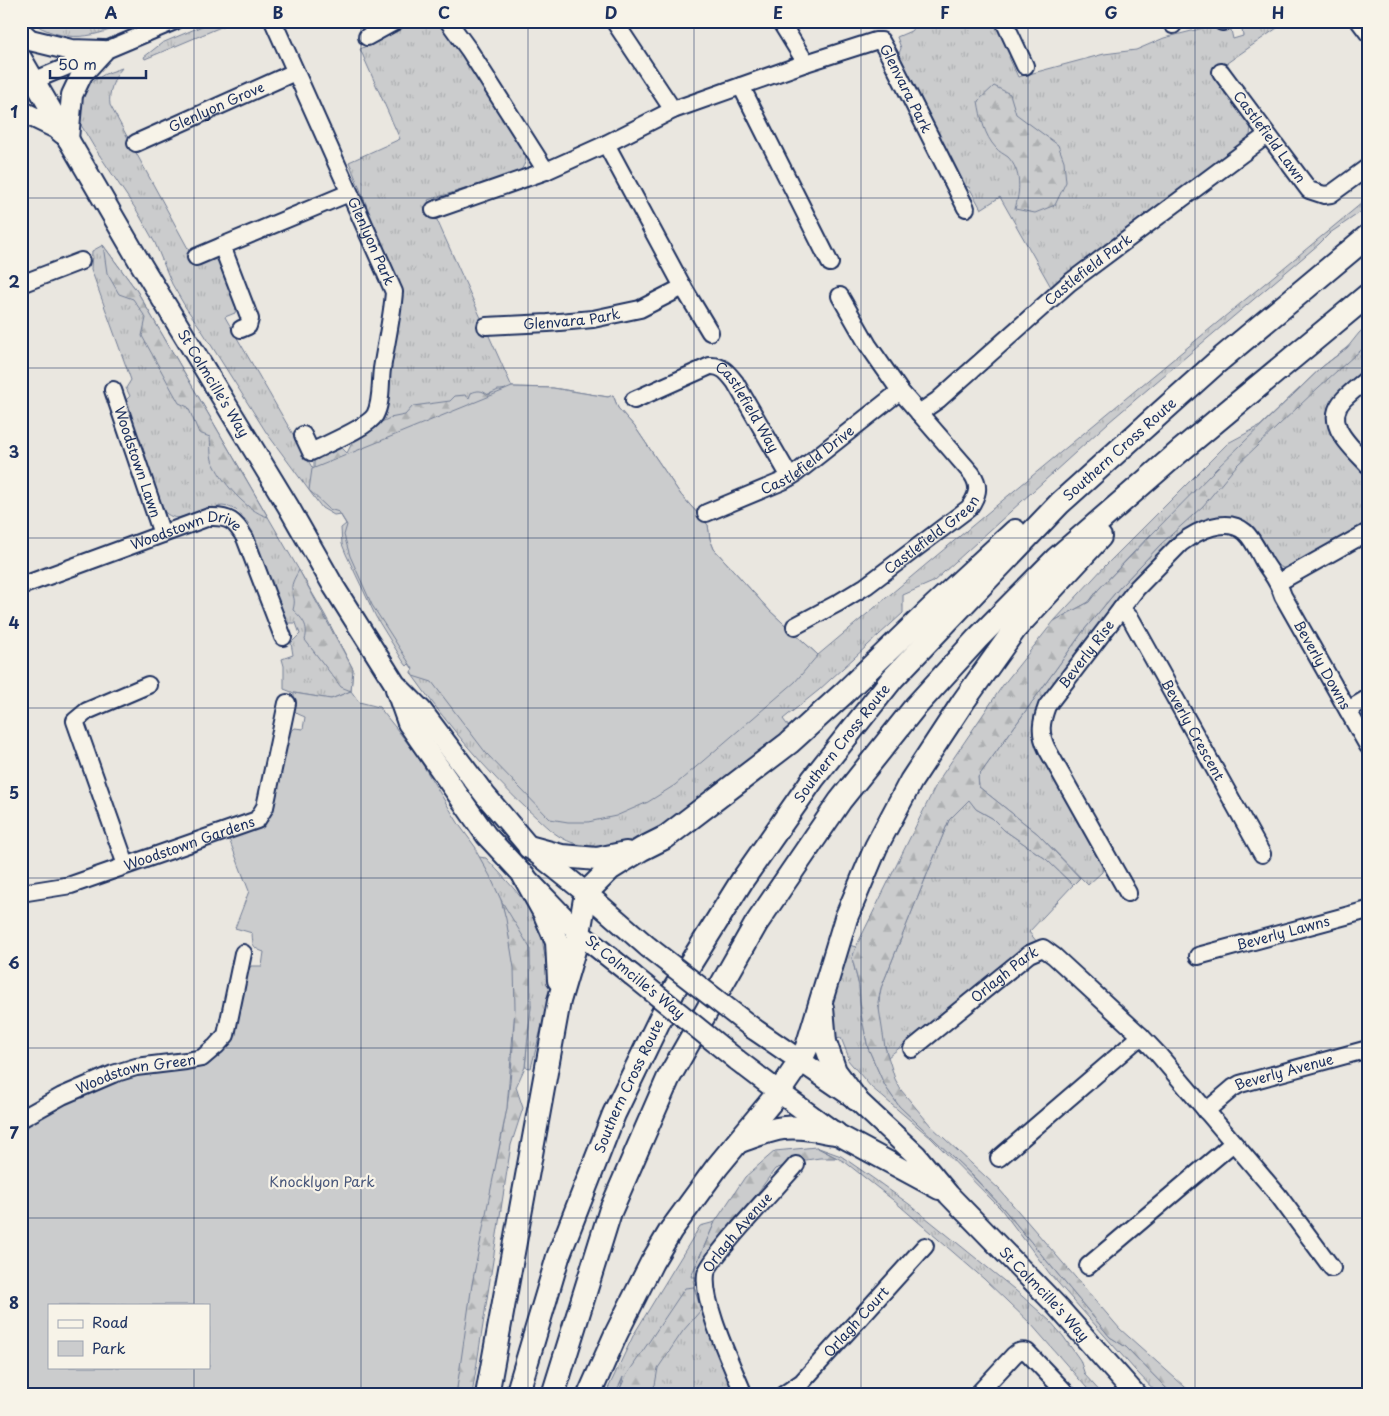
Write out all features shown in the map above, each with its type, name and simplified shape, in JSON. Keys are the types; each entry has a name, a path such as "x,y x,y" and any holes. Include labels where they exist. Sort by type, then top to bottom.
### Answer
{"highway":[{"name":"Southern Cross Route","path":"517,1395 558,1257 614,1114 675,988 743,879 813,779 893,678 1060,503 1216,362 1368,236"},
{"path":"553,1395 572,1329 613,1204 668,1078 756,924 840,801 915,707 977,639 1056,558 1179,452 1368,295"},
{"path":"589,1395 616,1334 652,1262 671,1230 717,1167 779,1092 801,1060 846,918 876,847 925,758 1015,629 1179,452"},
{"path":"487,1395 559,1001 579,933 586,893 610,868 666,837 789,743 1018,528 1060,503"},
{"path":"529,847 562,856 597,859 642,849"},
{"path":"524,876 544,912 557,942 559,1001"},
{"path":"821,997 825,1042 835,1071 856,1100"},
{"path":"740,1141 776,1129 786,1128 836,1133"}],"main road":[{"path":"21,32 30,40 72,50 103,51"},
{"path":"68,139 72,94 82,74 103,51"},
{"name":"St Colmcille's Way","path":"21,58 28,83 68,139 144,270 288,506 334,587 395,684 421,710 485,795 529,847 648,947 754,1029 856,1100 916,1155 949,1195 1056,1305 1136,1395"},
{"path":"21,111 56,128 68,139"},
{"name":"St Colmcille's Way","path":"395,684 408,723 486,835 579,933 737,1060 836,1133 949,1195"}],"street":[{"path":"28,83 175,21"},
{"name":"Glenlyon Park","path":"273,21 394,292 389,334 382,368 380,395 374,415 364,424 344,436 312,452 303,435"},
{"path":"366,36 396,21"},
{"path":"448,21 469,50 546,170"},
{"path":"614,21 673,110"},
{"path":"780,21 806,63"},
{"path":"1004,21 1025,66"},
{"path":"1359,21 1368,33"},
{"name":"Glenvara Park","path":"434,210 546,170 606,144 673,110 875,40 881,41 890,55 966,208"},
{"name":"Glenlyon Grove","path":"136,143 295,72"},
{"name":"Castlefield Lawn","path":"1221,72 1306,186 1315,193 1331,194 1368,167"},
{"path":"741,86 830,262"},
{"name":"Castlefield Park","path":"919,413 938,400 1069,282 1268,135"},
{"path":"606,144 682,287 710,332"},
{"path":"196,257 349,193"},
{"path":"222,246 250,319 248,326 241,330"},
{"path":"21,284 81,261"},
{"name":"Glenvara Park","path":"486,326 548,323 602,317 640,309 682,287"},
{"path":"840,296 868,345 900,391 919,413"},
{"name":"Castlefield Way","path":"634,400 716,365 728,372 735,382 790,477"},
{"path":"1368,378 1344,399 1335,415 1338,430 1368,465"},
{"name":"Woodstown Lawn","path":"113,390 162,534"},
{"name":"Castlefield Drive","path":"706,513 790,477 900,391"},
{"name":"Castlefield Green","path":"795,626 866,586 968,508 976,497 978,489 972,474 919,413"},
{"name":"Woodstown Drive","path":"21,586 209,517 221,516 232,520 245,538 283,637"},
{"name":"Beverly Rise","path":"1128,893 1047,749 1041,731 1041,722 1047,706 1137,588 1181,543 1201,530 1224,526 1236,528 1246,533 1267,567 1279,582"},
{"path":"1279,582 1368,532"},
{"name":"Beverly Downs","path":"1279,582 1283,596 1368,746"},
{"name":"Beverly Crescent","path":"1120,609 1131,619 1262,854"},
{"path":"126,865 75,721 86,711 148,685"},
{"path":"1348,710 1368,698"},
{"name":"Woodstown Gardens","path":"21,893 71,885 257,820 265,808 285,711"},
{"name":"Beverly Lawns","path":"1198,956 1368,910"},
{"name":"Orlagh Park","path":"912,1049 1029,954 1043,948 1141,1036 1288,1207 1332,1268"},
{"name":"Woodstown Green","path":"21,1119 62,1096 113,1074 136,1067 186,1062 202,1058 226,1034 243,953"},
{"path":"999,1158 1141,1036"},
{"name":"Beverly Avenue","path":"1206,1111 1240,1084 1368,1049"},
{"path":"1088,1266 1233,1143"},
{"name":"Orlagh Avenue","path":"744,1395 707,1297 706,1273 719,1252 796,1165"},
{"name":"Orlagh Court","path":"783,1395 802,1382 925,1246"},
{"path":"977,1395 1018,1351 1027,1352 1068,1395"}],"green space":[{"path":"29,21 132,21 105,32 92,35 68,36 43,29"},
{"path":"214,21 235,21 145,59 144,57 162,43"},
{"path":"408,21 437,21 442,25 525,150 525,163 518,173 428,200 512,387 553,388 608,397 613,395 618,408 635,427 681,495 708,525 714,549 770,611 818,655 1368,198 1368,207 1330,233 1109,422 933,582 903,595 903,613 819,690 783,719 789,727 702,798 665,823 639,837 594,852 594,846 571,842 554,833 512,795 467,746 413,676 411,672 413,669 403,661 376,617 346,554 342,544 341,528 346,524 340,514 334,515 322,508 266,432 186,308 172,284 155,243 137,211 81,125 79,111 86,89 90,83 105,74 122,68 112,85 110,105 197,265 213,259 220,262 237,304 235,313 225,317 313,469 506,389 369,428 399,286 349,162 400,139 360,49 384,38 387,32"},
{"path":"919,21 998,21 1012,53 1009,57 1018,77 1104,54 1136,50 1164,38 1219,24 1231,30 1233,39 1243,36 1242,29 1247,21 1292,21 1277,28 1227,63 1229,70 1226,67 1214,76 1226,93 1230,93 1251,125 1250,136 1244,144 1051,287 1000,197 981,209 969,187 962,186 898,56 901,48 897,37 911,31"},
{"path":"994,86 1010,94 1016,114 1058,145 1064,161 1066,182 1055,205 1035,213 1015,209 1019,189 1016,169 1008,157 997,149 989,138 982,120 978,101"},
{"path":"103,245 137,291 325,615 353,669 351,691 331,699 294,693 284,689 284,666 282,659 293,655 291,643 300,634 296,623 287,623 282,618 248,523 238,511 222,506 178,518 169,516 160,505 126,408 126,400 130,396 126,388 131,380 91,269 92,251"},
{"path":"103,245 137,291 268,517 251,509 221,477 211,457 210,437 199,433 188,407 179,403 142,336 146,318 133,299 119,294 107,273"},
{"path":"1368,325 1368,345 1319,387 1237,465 1203,506 1161,544 1120,587 1084,630 978,777 979,787 1038,834 1080,878 1073,885 1046,859 1004,830 992,818 976,809 969,800 949,820 881,988 878,1002 885,1047 895,1079 901,1090 931,1126 999,1189 1120,1329 1194,1395 1173,1395 1126,1347 1110,1337 1002,1207 973,1176 899,1106 885,1086 868,1048 861,1014 859,986 852,958 938,781 1003,685 1054,621 1089,602 1098,590 1216,469 1322,367 1347,348"},
{"path":"1368,331 1368,369 1336,398 1330,410 1329,421 1331,431 1336,440 1368,475 1368,525 1287,569 1272,561 1256,534 1200,524 1041,705 1035,716 1034,736 1104,865 1102,872 1088,885 1038,834 979,787 978,777 1084,630 1120,587 1161,544 1151,534 1089,602 1054,621 1105,566 1228,443 1260,426 1322,367"},
{"path":"512,387 553,388 608,397 613,395 618,408 635,427 681,495 708,525 714,549 770,611 818,655 795,682 675,785 648,802 616,816 588,822 568,822 550,819 486,753 432,682 413,676 411,672 413,669 372,605 350,556 344,535 347,525 339,512 329,509 309,490 312,469"},
{"path":"498,390 512,390 314,472 314,460 335,448 341,447 347,453 354,439 369,428 390,418 405,415 413,406 450,401 455,396 465,395 469,398 471,393 478,391 488,395"},
{"path":"299,570 353,669 351,691 341,687 305,640 306,627 293,610 292,587"},
{"name":"Knocklyon Park","path":"351,691 359,702 379,707 418,757 460,826 476,848 501,900 506,919 514,968 515,1008 507,1108 472,1284 456,1395 21,1395 21,1128 74,1096 145,1072 221,1051 237,1021 247,972 251,966 262,966 264,952 257,949 254,945 252,933 235,928 249,891 229,839 267,822 273,808 289,733 295,728 303,729 305,717 294,710 294,693 331,699"},
{"path":"969,799 976,809 992,818 1004,830 1046,859 1073,885 1029,932 1037,942 915,1040 913,1037 888,1057 880,1023 879,1005 881,988 949,820"},
{"path":"479,857 486,858 524,901 540,930 545,957 553,956 552,986 531,1068 525,1067 531,1006 501,900"},
{"path":"501,900 530,948 531,1006 525,1067 516,1087 523,1108 511,1145 472,1395 456,1395 475,1265 505,1122 510,1081 514,1029 513,977 511,951"},
{"path":"849,945 856,947 852,958 859,986 861,1015 868,1048 885,1086 899,1106 957,1160 1002,1207 1110,1337 1126,1347 1173,1395 1159,1395 1050,1274 1001,1209 931,1138 871,1087 847,1059 849,1058 841,1038 832,1040 831,1009"},
{"path":"816,1147 841,1156 909,1204 1014,1289 1050,1321 1063,1336 1080,1360 1085,1375 1103,1395 1093,1395 1031,1324 984,1279 893,1200 845,1162"},
{"path":"816,1147 837,1158 799,1161 775,1169 696,1277 691,1277 715,1222 745,1177 775,1151"},
{"path":"715,1222 691,1276 696,1277 694,1287 696,1294 734,1395 619,1395 623,1377 615,1395 605,1395 634,1334 700,1226"},
{"path":"694,1287 701,1310 683,1331 658,1368 655,1385 645,1395 617,1395 626,1376 685,1288"}]}
